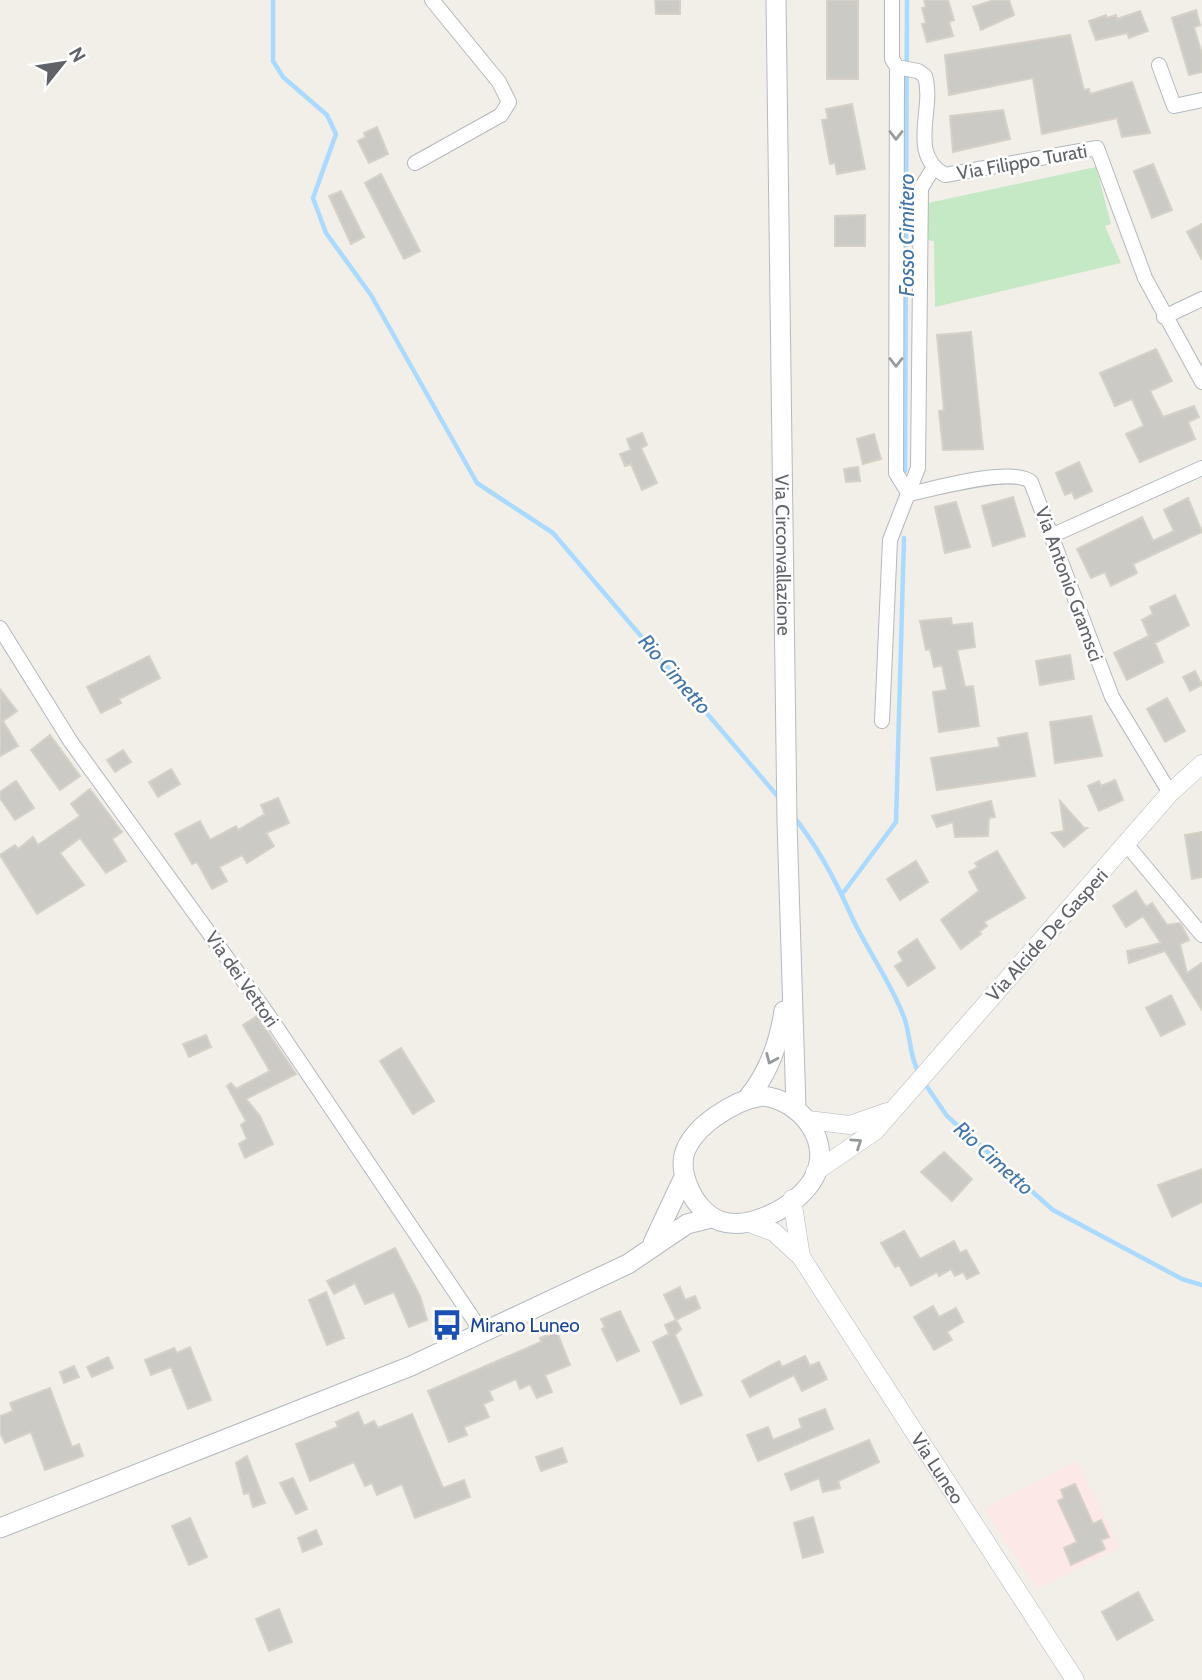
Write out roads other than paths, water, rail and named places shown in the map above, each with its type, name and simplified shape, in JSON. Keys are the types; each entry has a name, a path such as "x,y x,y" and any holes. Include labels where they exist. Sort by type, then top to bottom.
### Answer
{"main road":[{"name":"Via Circonvallazione","path":"776,0 787,822 791,969 802,1114"},
{"path":"651,1247 684,1177 684,1156 692,1140 704,1128 747,1099 760,1083 778,1041 791,969"},
{"path":"684,1177 695,1200 711,1217 731,1225 749,1223 792,1199 813,1180 819,1147 802,1114 781,1097 747,1099"},
{"path":"0,1528 324,1401 482,1332 628,1265 687,1224 711,1217"}],"street":[{"path":"415,163 502,115 509,102 499,82 432,0"},
{"path":"892,0 892,59 899,67 896,473 909,494"},
{"path":"1159,65 1174,106 1202,100"},
{"name":"Via Filippo Turati","path":"899,67 918,71 927,82 924,148 934,167 945,175 1097,148 1128,238 1164,317 1202,382"},
{"path":"882,721 890,540 918,468 921,188 934,167"},
{"path":"1164,317 1202,299"},
{"path":"1051,536 1202,468"},
{"name":"Via Antonio Gramsci","path":"909,494 960,482 1026,478 1036,491 1112,697 1170,793"},
{"name":"Via dei Vettori","path":"0,628 71,742 269,1016 482,1332"},
{"name":"Via Alcide De Gasperi","path":"815,1172 874,1131 1170,793 1202,764"},
{"path":"1127,845 1202,935"},
{"path":"802,1114 850,1125 893,1109"},
{"path":"792,1199 800,1257"},
{"path":"749,1223 774,1232 800,1257"},
{"name":"Via Luneo","path":"800,1257 1075,1680"}],"waterway":[{"name":"Rio Cimetto","path":"273,0 273,61 283,77 327,115 336,134 313,198 326,233 371,295 477,483 553,533 780,799"},
{"name":"Fosso Cimitero","path":"905,471 907,0"},
{"name":"Fosso Cimitero","path":"843,893 896,822 904,538"},
{"name":"Rio Cimetto","path":"794,817 825,863 892,990 904,1017 913,1060 919,1073"},
{"name":"Rio Cimetto","path":"923,1081 947,1116 1053,1210 1182,1279 1202,1285"}],"place":[{"name":"Mirano Luneo","path":"447,1325"}]}
